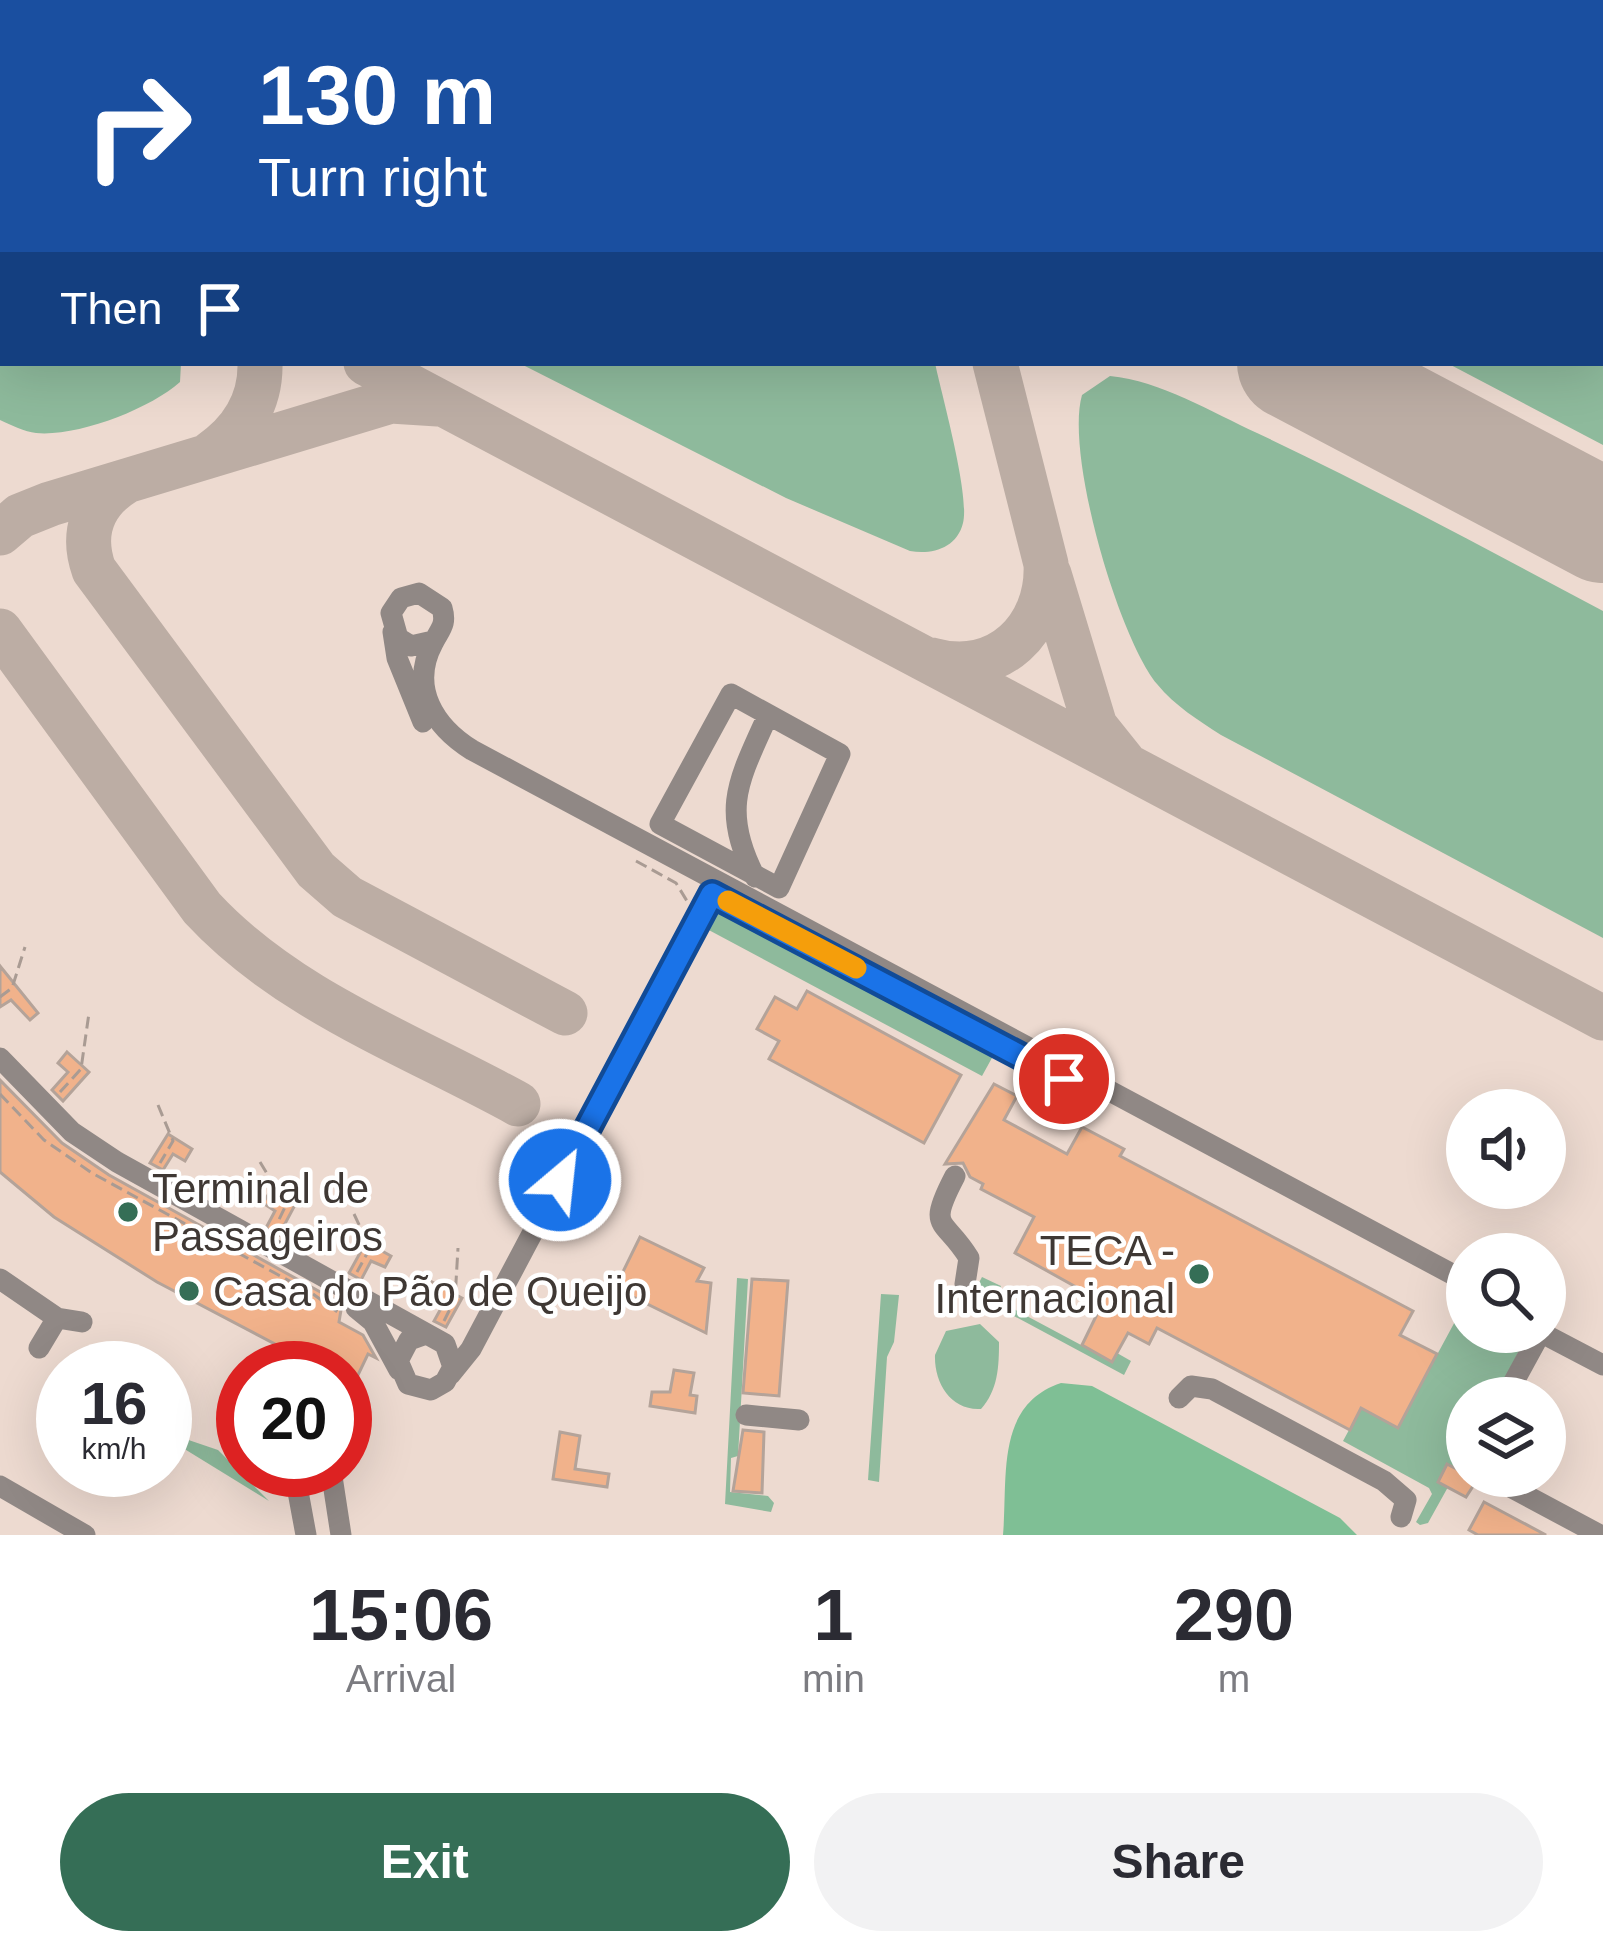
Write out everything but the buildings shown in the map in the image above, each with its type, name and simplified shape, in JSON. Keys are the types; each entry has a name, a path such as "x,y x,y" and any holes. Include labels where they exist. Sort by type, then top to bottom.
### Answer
{"lane":[{"path":"1446,1271 781,918 443,732 426,697 426,667 444,617 436,600 419,593 395,605 393,632 409,689 424,724 440,745 701,895 1446,1282"},
{"path":"393,632 411,646 433,641"},
{"path":"731,694 840,754 779,888 753,874 660,824 731,694"},
{"path":"768,715 738,782 735,833 753,874 781,918"},
{"path":"446,1343 468,1331 701,895"},
{"path":"0,1077 60,1132 124,1180 351,1303 373,1322 408,1384 423,1390 439,1387 471,1349 701,895"},
{"path":"0,1058 71,1132 117,1162 423,1335 446,1343 453,1359 450,1376"},
{"path":"955,1177 939,1216 941,1226 970,1258 965,1284"},
{"path":"0,1279 57,1318 82,1322"},
{"path":"43,1341 57,1318"},
{"path":"399,1370 404,1346 423,1335"},
{"path":"1566,1340 1603,1354"},
{"path":"1566,1344 1603,1365"},
{"path":"1179,1398 1191,1386 1212,1389 1365,1471 1399,1490 1406,1500 1400,1517"},
{"path":"746,1415 799,1420"},
{"path":"0,1486 85,1535"},
{"path":"299,1497 306,1535"},
{"path":"335,1497 341,1535"},
{"path":"1529,1497 1600,1535"}],"path":[{"path":"676,883 701,895"},
{"path":"0,997 12,988 25,947"},
{"path":"55,1098 81,1069 89,1013"},
{"path":"0,1094 44,1140 92,1173 310,1293 346,1318"},
{"path":"158,1105 173,1141"},
{"path":"260,1162 286,1205"},
{"path":"354,1214 370,1247"},
{"path":"454,1299 458,1248"}],"green space":[{"path":"0,366 181,366 180,382 167,392 92,426 36,433 0,420"},
{"path":"525,366 936,366 963,491 963,523 955,538 942,548 910,551 786,498"},
{"path":"1453,366 1603,366 1603,445"},
{"path":"1110,376 1148,384 1204,407 1388,497 1603,611 1603,938 1221,735 1157,684 1126,627 1112,587 1081,458 1082,395"},
{"path":"722,912 993,1056 982,1076 705,928 713,915"},
{"path":"982,1277 1001,1286 995,1299 1111,1361 1117,1353 1131,1361 1124,1375 973,1294"},
{"path":"737,1278 748,1279 738,1456 731,1458 730,1492 768,1496 774,1503 771,1512 725,1504"},
{"path":"881,1294 899,1295 894,1342 887,1357 879,1482 868,1480"},
{"path":"980,1324 999,1342 994,1386 981,1409 961,1405 946,1393 935,1355 946,1331"},
{"path":"1446,1338 1446,1353 1518,1353 1506,1377 1446,1377 1446,1465 1438,1482 1446,1491 1428,1523 1416,1522 1432,1494 1429,1488 1343,1441 1361,1408 1398,1427"},
{"path":"1061,1383 1092,1386 1340,1518 1357,1535 1003,1535 1006,1467 1015,1425 1040,1393"},
{"path":"192,1441 216,1449 216,1468 192,1454"}],"taxiway":[{"path":"210,454 247,415 257,391 260,366"},
{"path":"372,366 1603,1018"},
{"path":"932,660 956,664 998,655 1029,628 1045,587 1046,564 996,366"},
{"path":"0,533 20,516 50,504 391,401 438,404"},
{"path":"125,482 104,499 92,520 89,544 94,570 316,870 347,897 565,1013"},
{"path":"1049,574 1095,726 1123,761"},
{"path":"0,631 202,908 236,940 311,995 518,1104"}],"runway":[{"path":"1300,366 1603,526"}],"slow traffic":[{"path":"728,901 856,968"}],"place":[{"name":"Terminal de Passageiros","path":"128,1212"},
{"name":"TECA - Internacional","path":"1199,1274"},
{"name":"Casa do Pão de Queijo","path":"189,1291"}],"route":[{"path":"560,1180 712,894 1064,1079"}]}
